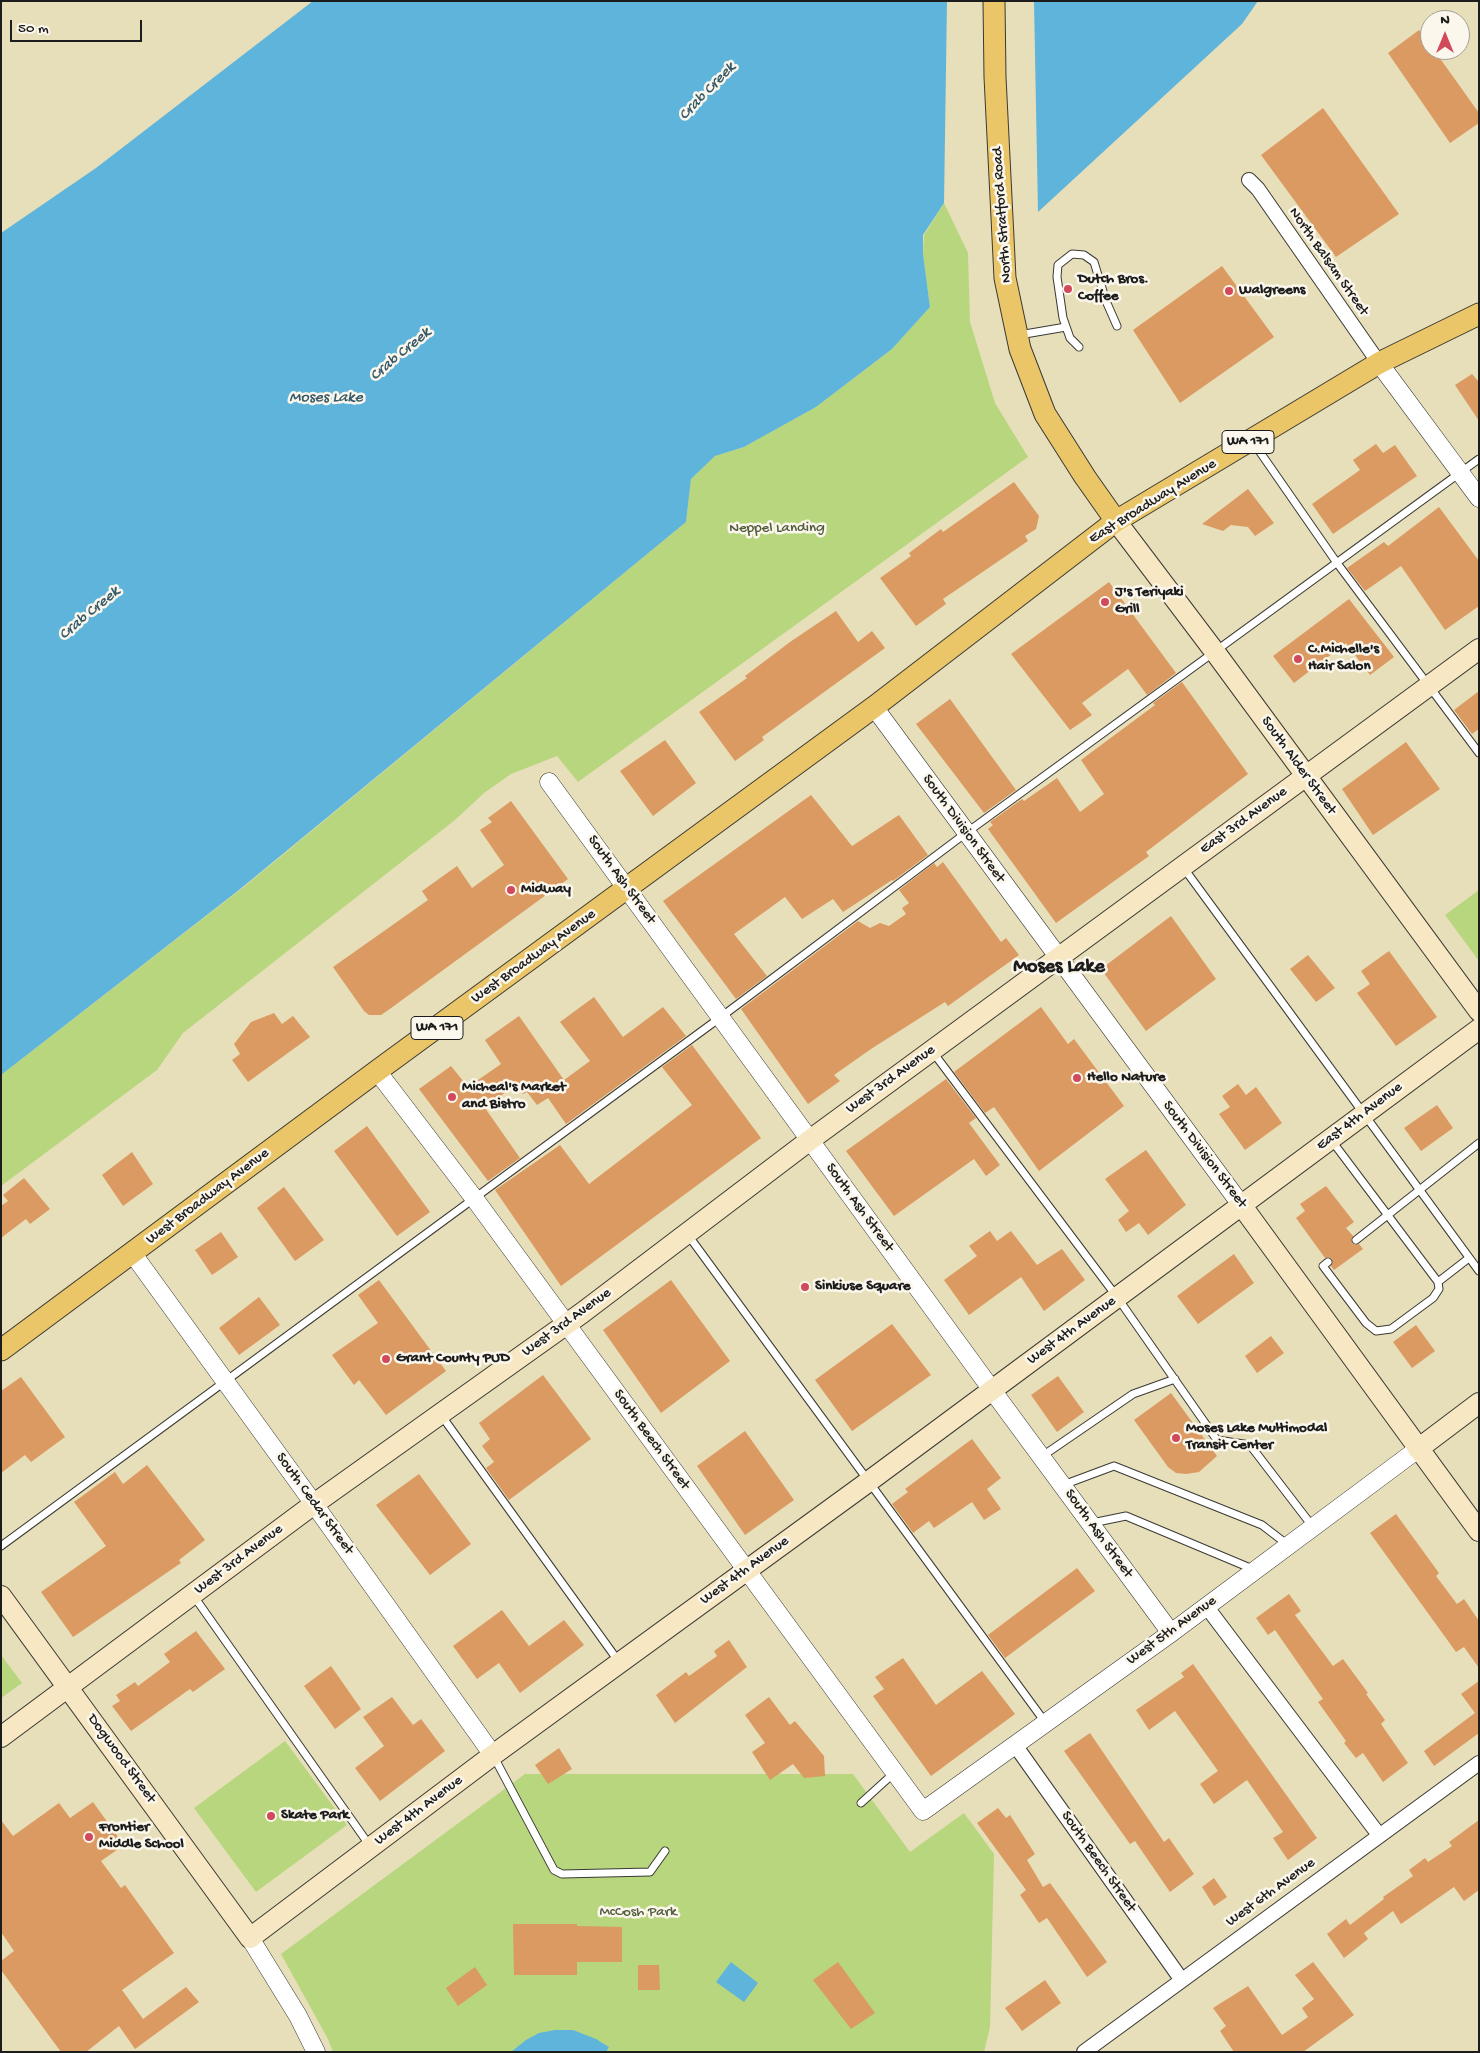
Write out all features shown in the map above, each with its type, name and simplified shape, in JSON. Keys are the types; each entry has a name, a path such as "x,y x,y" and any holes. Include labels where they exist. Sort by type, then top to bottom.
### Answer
{"main road":[{"name":"North Stratford Road","path":"994,1 995,77 1005,278 1020,349 1045,414 1085,477 1116,521"},
{"name":"East Broadway Avenue","path":"874,708 1116,521 1379,363 1479,314"},
{"name":"South Alder Street","path":"1116,521 1215,652 1479,1011"},
{"name":"East 3rd Avenue","path":"1058,958 1479,649"},
{"name":"West Broadway Avenue","path":"1,1350 377,1071 874,708"},
{"name":"West 3rd Avenue","path":"1,1737 314,1504 567,1325 810,1140 1058,958"},
{"name":"East 4th Avenue","path":"1242,1206 1364,1113 1479,1029"},
{"name":"West 4th Avenue","path":"250,1938 493,1755 868,1482 1242,1206"},
{"name":"South Division Street","path":"1242,1206 1479,1531"},
{"path":"1418,1449 1479,1403"},
{"name":"Dogwood Street","path":"1,1596 250,1938"}],"street":[{"name":"North Balsam Street","path":"1249,180 1258,189 1379,363"},
{"path":"1379,363 1479,498"},
{"name":"South Division Street","path":"874,708 1242,1206"},
{"name":"South Ash Street","path":"549,782 1170,1633"},
{"name":"South Beech Street","path":"377,1071 474,1198 923,1811"},
{"name":"South Cedar Street","path":"132,1254 314,1504 493,1755"},
{"name":"West 5th Avenue","path":"923,1811 1170,1633 1418,1449"},
{"path":"1206,1606 1379,1835"},
{"name":"South Beech Street","path":"1014,1745 1181,1979"},
{"name":"West 6th Avenue","path":"1084,2052 1479,1762"},
{"name":"Dogwood Street","path":"250,1938 298,2016 316,2052"}],"lane":[{"path":"1078,347 1070,338 1063,318 1057,277 1058,265 1072,254 1084,255 1094,262 1106,301 1117,326"},
{"path":"1018,336 1066,327"},
{"path":"1252,440 1337,563 1479,753"},
{"path":"1,1546 721,1017 966,832 1479,459"},
{"path":"1182,867 1479,1271"},
{"path":"932,1050 1117,1298 1217,1440 1250,1445 1313,1527"},
{"path":"1328,1262 1323,1266 1366,1323 1376,1330 1391,1329 1433,1298 1439,1289 1438,1282 1331,1138"},
{"path":"1356,1240 1479,1143"},
{"path":"688,1234 1045,1722"},
{"path":"1438,1282 1469,1258"},
{"path":"1041,1457 1134,1394 1174,1380"},
{"path":"441,1415 620,1663"},
{"path":"1062,1485 1114,1466 1262,1525 1288,1545"},
{"path":"1090,1524 1126,1516 1255,1570"},
{"path":"193,1595 371,1847"},
{"path":"493,1755 554,1870 562,1874 650,1872 665,1852"},
{"path":"861,1803 895,1772"}],"green space":[{"name":"Neppel Landing","path":"944,203 968,253 970,322 995,403 1028,457 578,782 557,756 511,774 484,793 455,820 183,1033 157,1070 1,1186 1,1075 245,886 686,522 691,479 715,456 744,447 816,407 892,349 930,307 923,254 924,235"},
{"path":"1479,890 1479,961 1445,915"},
{"path":"1,1655 22,1683 1,1698"},
{"name":"Skate Park","path":"285,1741 347,1825 256,1892 194,1808"},
{"name":"McCosh Park","path":"525,1774 853,1774 910,1852 964,1813 994,1854 990,2027 984,2052 333,2052 328,2039 281,1954"}],"water":[{"name":"Moses Lake","path":"313,1 947,1 944,203 923,235 923,254 930,307 892,349 816,407 744,447 715,456 691,479 686,522 239,890 1,1075 1,233 96,168"},
{"path":"1034,1 1258,1 1242,24 1038,212"},
{"path":"731,1962 758,1983 744,2002 716,1982"},
{"path":"555,2030 573,2030 596,2039 609,2047 606,2052 511,2052 526,2040 539,2033"}],"building":[{"path":"1419,30 1420,60 1441,60 1479,113 1479,123 1450,143 1388,53"},
{"path":"1323,108 1399,214 1336,257 1261,155"},
{"name":"Walgreens","path":"1222,266 1274,337 1180,403 1133,330"},
{"path":"1472,374 1479,382 1479,421 1455,385"},
{"path":"1376,444 1383,453 1395,445 1417,476 1333,534 1312,504 1360,470 1353,460"},
{"path":"1014,482 1039,516 1036,529 1025,536 1028,541 943,599 946,604 916,626 880,578 911,556 909,553 941,529 943,532"},
{"path":"1248,489 1274,523 1255,536 1248,527 1231,525 1223,531 1202,524"},
{"path":"1439,507 1479,561 1479,606 1445,630 1401,566 1365,591 1347,568 1384,542 1388,546"},
{"path":"1109,582 1176,673 1147,695 1128,669 1082,703 1092,715 1070,730 1011,654"},
{"path":"1349,599 1394,657 1370,675 1346,643 1294,683 1273,656"},
{"path":"836,611 858,642 872,631 885,648 762,737 764,740 735,761 699,712 747,678 745,676 790,642"},
{"path":"1182,682 1248,774 1146,852 1149,856 1056,923 988,829 993,825 990,822 1022,799 1024,801 1057,778 1080,812 1104,794 1081,760 1155,705 1153,703"},
{"path":"1479,691 1479,729 1472,734 1454,710"},
{"path":"950,699 1016,790 984,813 916,724"},
{"path":"665,740 696,783 653,816 620,771"},
{"path":"1406,742 1440,789 1373,835 1342,789"},
{"path":"811,795 852,846 899,815 928,855 893,881 843,912 833,899 802,919 785,897 734,934 767,976 736,999 663,901"},
{"path":"511,801 568,879 387,1011 381,1015 369,1015 364,1011 333,967 428,900 422,891 457,866 472,888 504,865 480,830 492,822 488,818"},
{"path":"943,862 1001,942 1006,938 1019,955 948,1006 945,1002 834,1075 840,1081 808,1104 741,1009 858,921 870,928 880,923 889,926 906,914 902,908 909,903 899,890 934,863 937,867"},
{"path":"1171,916 1216,979 1146,1031 1101,969"},
{"path":"1389,951 1437,1017 1396,1046 1357,993 1370,984 1361,971"},
{"path":"1308,955 1335,988 1316,1002 1290,969"},
{"path":"594,997 623,1037 663,1007 686,1036 566,1124 548,1098 537,1105 527,1092 523,1094 516,1084 485,1108 520,1158 488,1181 419,1089 451,1066 468,1087 501,1064 485,1040 519,1016 564,1080 590,1061 560,1022"},
{"path":"1041,1007 1068,1044 1074,1039 1124,1106 1039,1171 994,1107 985,1113 954,1072"},
{"path":"274,1013 282,1024 293,1016 310,1037 248,1082 232,1060 240,1054 234,1044 251,1022"},
{"path":"692,1045 761,1138 561,1286 495,1190 560,1145 589,1184 692,1105 662,1067"},
{"path":"946,1079 976,1118 969,1123 1000,1165 986,1176 974,1159 894,1216 846,1151"},
{"path":"1238,1084 1246,1095 1256,1087 1282,1123 1245,1150 1219,1114 1230,1107 1222,1096"},
{"path":"1437,1105 1453,1128 1421,1151 1404,1128"},
{"path":"367,1126 430,1212 397,1236 334,1151"},
{"path":"1146,1150 1186,1205 1148,1235 1139,1223 1126,1232 1118,1220 1129,1211 1105,1179"},
{"path":"132,1152 153,1184 123,1206 102,1175"},
{"path":"24,1178 50,1209 30,1224 26,1219 1,1238 1,1206 8,1201 3,1195"},
{"path":"1326,1186 1354,1222 1346,1228 1353,1236 1352,1243 1355,1245 1359,1244 1363,1249 1334,1270 1331,1266 1332,1259 1329,1257 1325,1258 1296,1218 1305,1211 1300,1204"},
{"path":"284,1187 324,1240 295,1261 257,1208"},
{"path":"990,1231 997,1241 1011,1231 1037,1265 1062,1249 1085,1280 1044,1311 1021,1277 969,1315 944,1280 977,1256 969,1246"},
{"path":"221,1232 238,1257 212,1275 195,1250"},
{"path":"1234,1254 1254,1283 1198,1324 1177,1296"},
{"name":"Grant County PUD","path":"379,1280 446,1371 386,1415 359,1380 354,1385 332,1355 378,1323 358,1295"},
{"path":"671,1280 730,1361 661,1413 603,1330"},
{"path":"259,1297 280,1325 239,1355 219,1328"},
{"path":"892,1324 931,1375 852,1431 815,1380"},
{"path":"1416,1325 1435,1351 1412,1368 1393,1342"},
{"path":"1271,1336 1284,1353 1257,1373 1245,1356"},
{"path":"543,1375 591,1439 509,1500 486,1468 494,1462 482,1446 490,1439 479,1423"},
{"path":"1058,1376 1084,1412 1057,1432 1031,1395"},
{"path":"21,1377 65,1437 31,1462 25,1455 1,1473 1,1391"},
{"name":"Moses Lake Multimodal Transit Center","path":"1171,1393 1217,1456 1199,1472 1176,1473 1168,1467 1134,1420"},
{"path":"745,1431 794,1500 745,1535 697,1466"},
{"path":"972,1439 1001,1478 987,1489 1001,1509 984,1520 972,1502 934,1528 929,1521 913,1533 892,1504 908,1492 905,1489"},
{"path":"147,1465 205,1540 179,1560 181,1563 73,1637 41,1592 106,1546 74,1502 115,1472 123,1484"},
{"path":"419,1474 471,1544 430,1575 376,1505"},
{"path":"1396,1514 1439,1573 1436,1576 1457,1604 1464,1599 1479,1621 1479,1668 1464,1647 1456,1652 1370,1533"},
{"path":"1077,1568 1095,1591 1005,1658 988,1635"},
{"path":"1289,1594 1301,1611 1295,1615 1333,1666 1343,1659 1368,1693 1366,1694 1385,1720 1381,1724 1408,1763 1383,1782 1363,1753 1356,1758 1344,1743 1346,1741 1318,1702 1323,1699 1275,1630 1268,1635 1256,1618"},
{"path":"502,1610 529,1646 564,1620 584,1645 520,1693 499,1663 477,1679 453,1646"},
{"path":"196,1631 225,1669 193,1692 190,1689 131,1731 112,1706 120,1701 116,1695 135,1682 138,1686 170,1662 164,1654"},
{"path":"729,1640 747,1667 675,1723 656,1695 686,1672 689,1676 717,1656 714,1651"},
{"path":"903,1658 936,1705 982,1671 1015,1714 931,1776 873,1696 884,1689 875,1677"},
{"path":"1193,1664 1317,1838 1288,1860 1273,1838 1283,1832 1247,1780 1214,1804 1200,1784 1218,1771 1175,1711 1149,1730 1136,1710 1184,1677 1181,1673"},
{"path":"331,1666 361,1709 335,1729 304,1686"},
{"path":"1479,1681 1479,1733 1434,1766 1424,1751 1475,1713 1461,1694"},
{"path":"392,1697 413,1725 421,1719 445,1751 380,1801 355,1768 384,1746 363,1717"},
{"path":"769,1697 790,1725 795,1721 824,1756 825,1776 804,1778 793,1764 770,1780 752,1752 765,1743 745,1715"},
{"path":"1090,1733 1164,1842 1169,1838 1194,1874 1170,1892 1135,1841 1130,1844 1064,1751"},
{"path":"559,1748 572,1769 548,1784 535,1765"},
{"path":"93,1802 124,1845 101,1861 121,1888 125,1885 174,1953 122,1990 143,2019 186,1987 199,2002 135,2049 119,2026 86,2052 61,2052 1,1970 1,1961 14,1951 1,1932 1,1820 13,1836 59,1803 70,1818"},
{"path":"998,1808 1006,1818 1010,1815 1035,1854 1027,1860 1043,1887 1050,1883 1107,1962 1087,1977 1047,1918 1039,1923 1020,1895 1026,1890 977,1823"},
{"path":"1479,1820 1479,1890 1464,1901 1454,1887 1401,1924 1393,1911 1364,1933 1368,1939 1344,1958 1327,1934 1346,1919 1350,1925 1384,1899 1383,1897 1413,1876 1409,1870 1425,1858 1428,1862 1452,1846 1449,1842"},
{"path":"1214,1878 1227,1897 1214,1906 1202,1887"},
{"path":"513,1924 577,1924 577,1926 622,1927 622,1962 577,1962 577,1975 514,1975"},
{"path":"838,1962 875,2013 851,2029 813,1980"},
{"path":"1313,1962 1354,2015 1303,2052 1234,2052 1220,2031 1226,2026 1213,2008 1248,1986 1282,2035 1308,2017 1302,2008 1314,1999 1295,1975"},
{"path":"638,1965 659,1965 660,1990 638,1990"},
{"path":"475,1967 487,1985 458,2006 446,1988"},
{"path":"1045,1980 1061,2003 1022,2031 1005,2008"}],"place":[{"name":"Dutch Bros. Coffee","path":"1068,289"},
{"name":"Walgreens","path":"1229,291"},
{"name":"J's Teriyaki Grill","path":"1105,602"},
{"name":"C.Michelle's Hair Salon","path":"1298,659"},
{"name":"Midway","path":"511,890"},
{"name":"Hello Nature","path":"1077,1078"},
{"name":"Micheal's Market and Bistro","path":"452,1097"},
{"name":"Sinkiuse Square","path":"805,1287"},
{"name":"Grant County PUD","path":"386,1359"},
{"name":"Moses Lake Multimodal Transit Center","path":"1176,1438"},
{"name":"Skate Park","path":"271,1816"},
{"name":"Frontier Middle School","path":"89,1837"}],"district":[{"name":"Moses Lake","path":"1059,968"}],"water label":[{"name":"Crab Creek","path":"708,92"},
{"name":"Crab Creek","path":"401,355"},
{"name":"Crab Creek","path":"90,614"}]}
